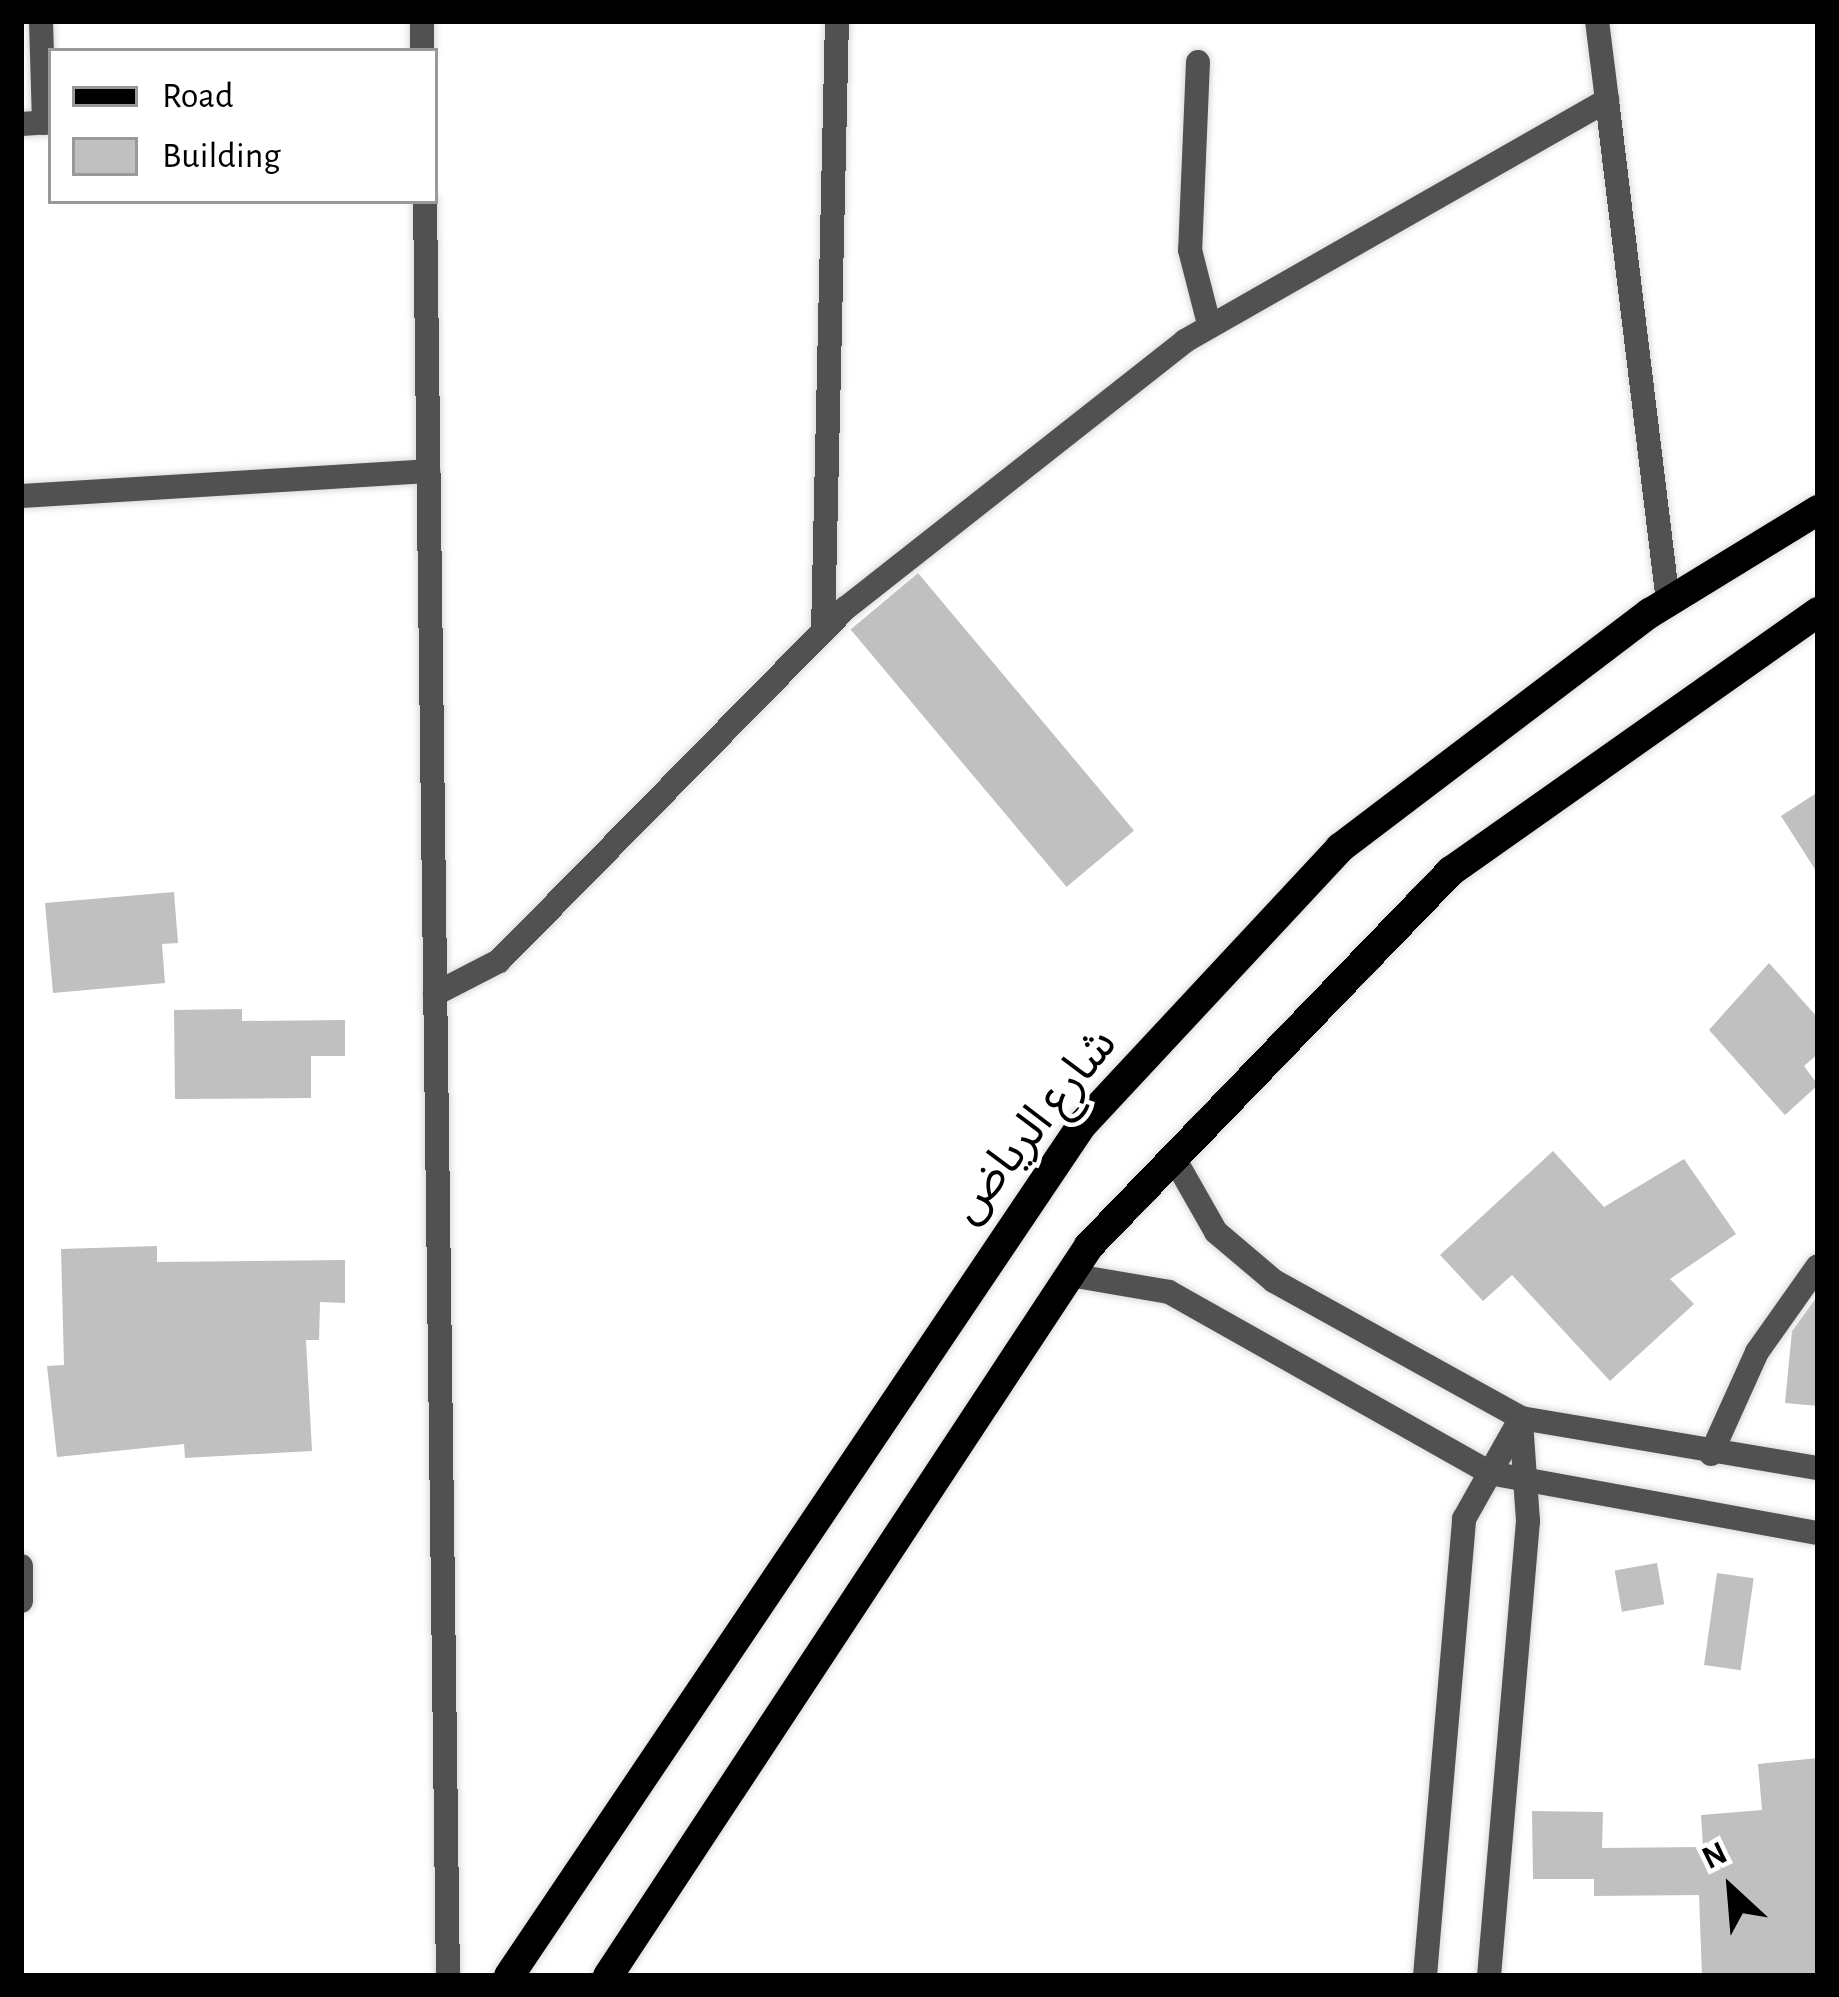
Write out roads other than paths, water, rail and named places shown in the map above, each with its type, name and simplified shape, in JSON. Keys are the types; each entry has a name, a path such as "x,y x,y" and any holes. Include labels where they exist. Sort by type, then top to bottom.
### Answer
{"main road":[{"name":"شارع الرياض","path":"509,1976 954,1302 1082,1125 1340,848 1668,602 1818,510"},
{"path":"608,1976 1070,1275 1174,1158 1451,872 1818,612"}],"street":[{"path":"39,123 41,21"},
{"path":"823,631 837,21"},
{"path":"1597,21 1668,602"},
{"path":"1198,62 1190,250 1209,324"},
{"path":"436,994 499,961 823,631 1209,324 1607,100"},
{"path":"424,204 448,1976"},
{"path":"21,496 428,471"},
{"path":"1174,1158 1216,1232 1274,1281 1521,1418 1712,1454 1818,1468"},
{"path":"1712,1454 1757,1352 1818,1266"},
{"path":"1070,1275 1168,1292 1490,1473 1526,1484 1818,1533"},
{"path":"1425,1976 1464,1519 1521,1418"},
{"path":"1489,1976 1526,1484 1521,1418"},
{"path":"21,1566 21,1601"}]}
